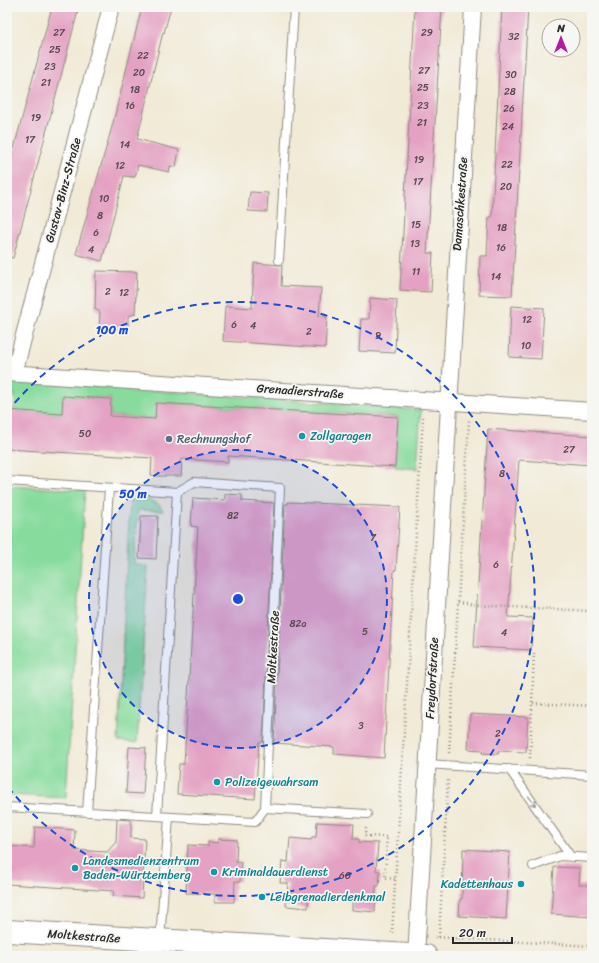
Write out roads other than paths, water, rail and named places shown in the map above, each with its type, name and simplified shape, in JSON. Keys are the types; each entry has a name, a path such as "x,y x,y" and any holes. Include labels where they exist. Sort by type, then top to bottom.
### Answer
{"main road":[{"name":"Moltkestraße","path":"7,931 160,941 233,950 419,951"}],"street":[{"name":"Gustav-Binz-Straße","path":"11,373 112,7"},
{"name":"Damaschkestraße","path":"448,400 473,7"},
{"name":"Grenadierstraße","path":"11,373 448,400 470,403 592,411"},
{"name":"Freydorfstraße","path":"419,951 427,764 448,400"}],"lane":[{"path":"279,260 294,7"},
{"path":"7,481 109,489 177,492 157,816"},
{"name":"Moltkestraße","path":"177,492 194,482 280,488 265,808"},
{"path":"87,812 109,489"},
{"path":"427,764 592,775"},
{"path":"509,770 571,857"},
{"path":"7,807 255,822 265,808 367,814"},
{"path":"160,941 169,817"},
{"path":"533,866 560,856 592,858"}],"place":[{"name":"Zollgaragen","path":"302,436"},
{"name":"Rechnungshof","path":"169,439"},
{"name":"Polizeigewahrsam","path":"217,782"},
{"name":"Landesmedienzentrum Baden-Württemberg","path":"75,868"},
{"name":"Kriminaldauerdienst","path":"214,872"},
{"name":"Kadettenhaus","path":"521,884"},
{"name":"Leibgrenadierdenkmal","path":"262,897"}]}
